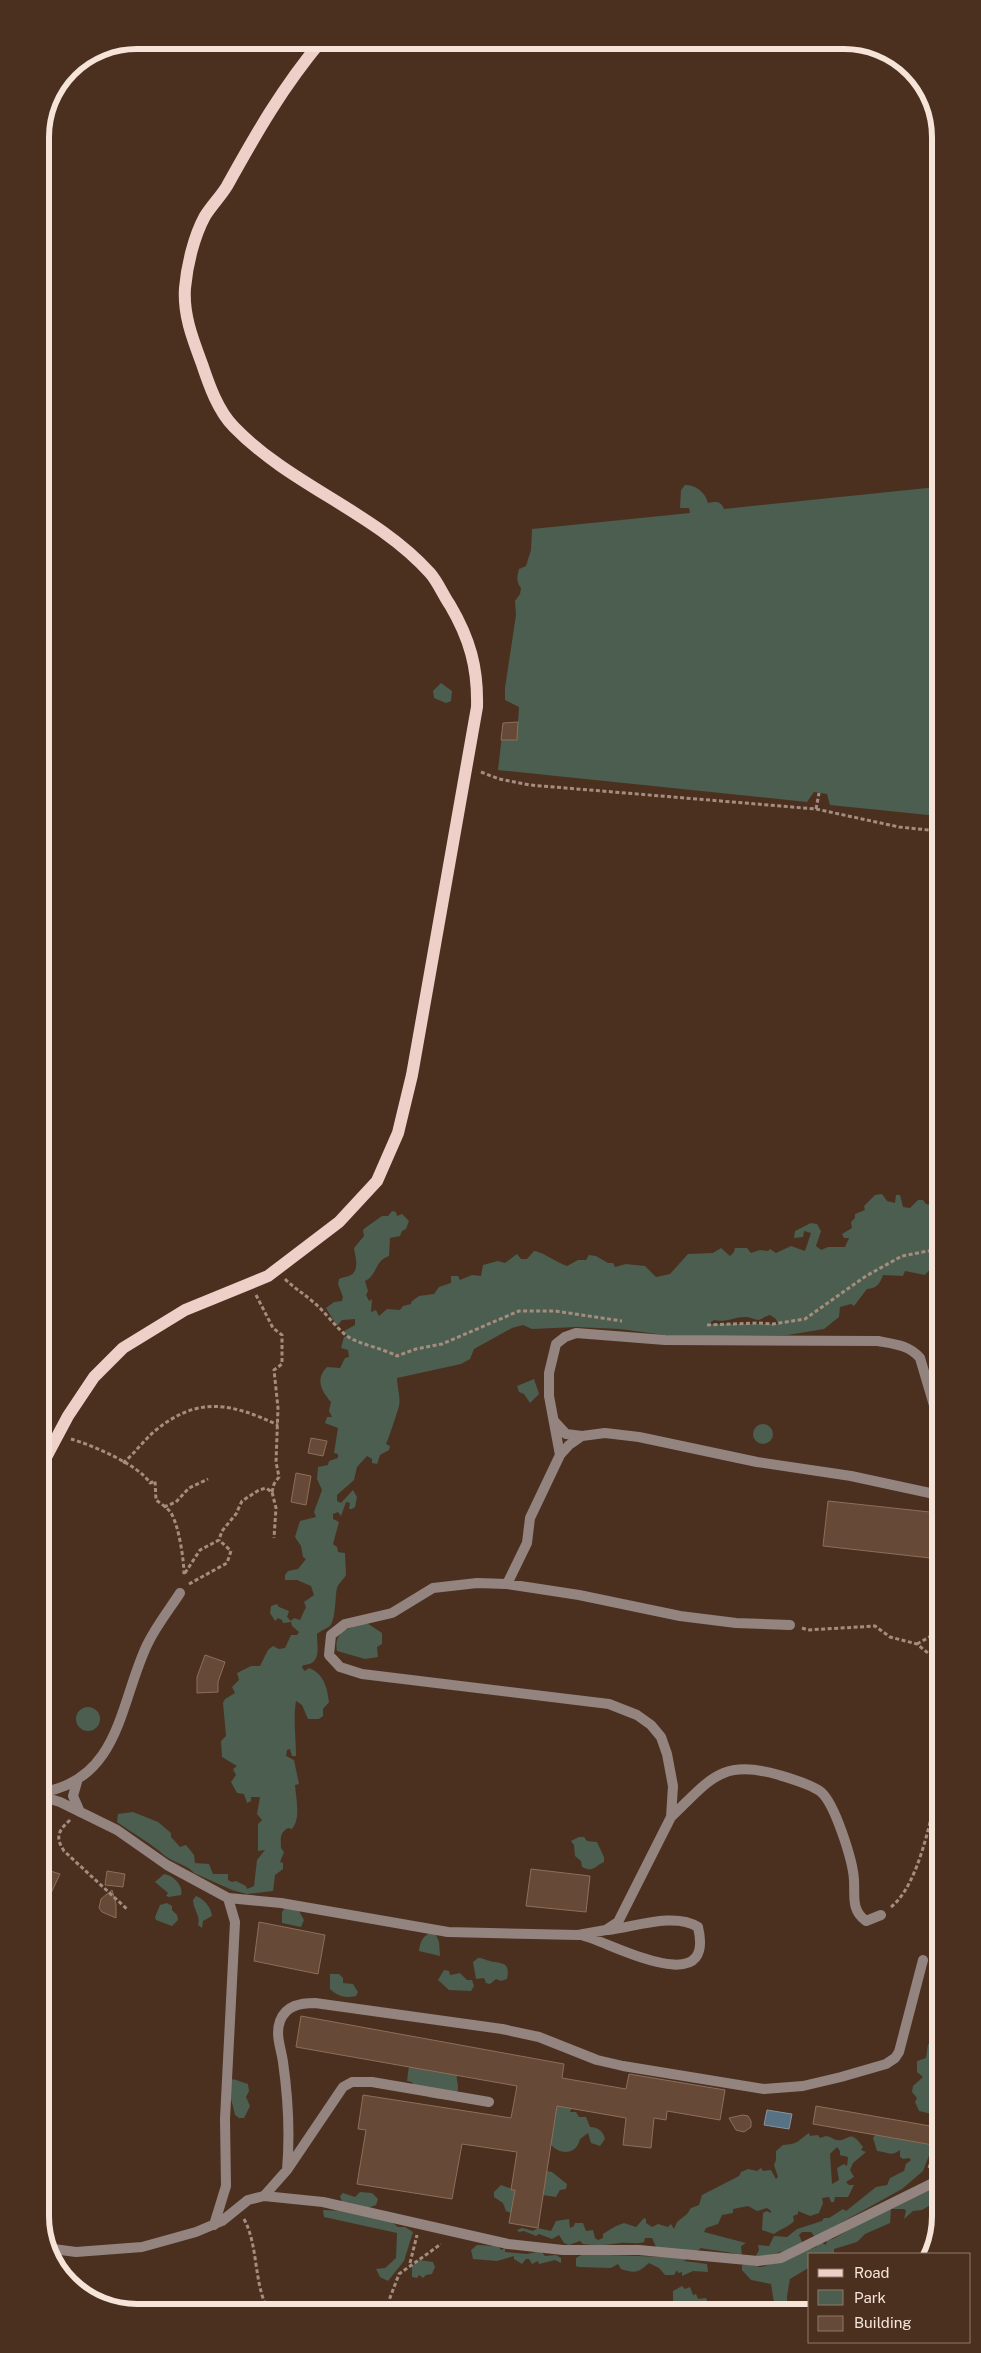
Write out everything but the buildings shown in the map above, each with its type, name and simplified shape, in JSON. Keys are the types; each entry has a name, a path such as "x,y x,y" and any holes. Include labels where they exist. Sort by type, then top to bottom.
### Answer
{"main road":[{"path":"49,1451 68,1416 94,1377 123,1348 185,1310 251,1284 277,1270 339,1222 377,1181 398,1133 412,1076 478,707 478,679 472,650 455,614 431,574 393,538 262,452 232,426 210,389 186,317 185,288 190,256 204,218 226,188 265,116 314,49"}],"street":[{"path":"560,1455 549,1396 549,1373 556,1344 576,1333 599,1333 665,1340 878,1341 905,1346 915,1352 920,1358 932,1398"},
{"path":"553,1420 566,1434 582,1436 604,1433 639,1437 757,1462 850,1476 932,1494"},
{"path":"507,1584 527,1543 530,1518 560,1455 569,1445 582,1436"},
{"path":"671,1816 674,1786 667,1754 661,1738 651,1725 637,1715 609,1704 565,1697 497,1691 362,1674 340,1667 329,1655 331,1635 345,1624 392,1613 433,1588 455,1584 507,1584 578,1595 680,1616 736,1623 790,1625"},
{"path":"49,1791 61,1789 77,1782 92,1770 113,1738 147,1645 180,1593"},
{"path":"606,1930 618,1922 671,1816 705,1784 724,1771 742,1767 761,1769 790,1778 821,1791 830,1806 851,1860 854,1879 853,1903 858,1915 866,1921 881,1915"},
{"path":"77,1782 73,1796 80,1812"},
{"path":"49,1798 117,1830 167,1865 228,1898 281,1903 448,1932 578,1935 668,1920 690,1922 698,1927 700,1947 695,1958 686,1964 671,1966 629,1954 602,1941 578,1935"},
{"path":"214,2224 226,2186 226,2119 235,1922 228,1898"},
{"path":"287,2170 288,2131 283,2061 278,2032 280,2021 285,2012 303,2003 315,2002 502,2029 539,2037 597,2060 623,2066 731,2084 782,2088 841,2077 874,2068 895,2058 899,2052 923,1960"},
{"path":"264,2196 287,2170 343,2087 352,2082 372,2082 489,2102"},
{"path":"55,2249 76,2252 142,2247 196,2232 222,2220 248,2200 264,2196 323,2202 508,2244 554,2249 639,2250 758,2261 781,2258 932,2183"}],"path":[{"path":"467,767 499,779 530,785 816,809 899,827 932,830"},
{"path":"816,809 819,793"},
{"path":"698,1326 714,1324 773,1324 805,1319 866,1276 902,1256 932,1250"},
{"path":"277,1270 297,1291 313,1301 330,1321 347,1336 383,1348 397,1356 416,1349 442,1344 519,1312 555,1311 589,1318 609,1318 625,1322"},
{"path":"251,1284 273,1328 282,1335 282,1364 274,1370 278,1425 276,1462 279,1477 274,1484 272,1492 276,1508 274,1538"},
{"path":"123,1463 156,1430 194,1410 229,1406 248,1411 278,1425"},
{"path":"58,1435 84,1443 123,1463 145,1476 150,1484 155,1481 157,1485 154,1495 156,1500 170,1511 173,1518 183,1553 184,1575"},
{"path":"164,1507 176,1502 190,1488 208,1479"},
{"path":"180,1593 184,1575 192,1559 200,1550 219,1540 222,1531 236,1514 242,1501 259,1490 266,1488 272,1492"},
{"path":"180,1593 196,1579 227,1563 231,1551 219,1540"},
{"path":"790,1625 808,1630 876,1626 890,1637 917,1644 932,1656"},
{"path":"917,1644 932,1636"},
{"path":"881,1915 898,1901 918,1861 932,1808"},
{"path":"80,1812 62,1828 57,1839 60,1845 91,1877 128,1910"},
{"path":"236,2208 251,2236 256,2271 265,2304"},
{"path":"409,2265 418,2230 415,2223"},
{"path":"388,2304 399,2274 440,2244 449,2242"}],"green space":[{"path":"685,485 696,488 702,492 708,503 719,503 724,509 932,488 932,815 830,805 827,794 814,792 807,802 498,770 503,726 505,723 518,722 519,707 505,700 505,688 516,615 515,601 520,594 521,588 519,586 518,574 519,569 526,566 531,550 532,529 690,513 689,508 680,508 681,490"},
{"path":"441,683 452,691 451,701 446,703 434,698 433,691"},
{"path":"882,1194 887,1201 895,1203 896,1195 900,1195 903,1207 910,1208 918,1200 923,1200 926,1204 932,1203 932,1267 925,1275 905,1271 903,1276 883,1275 878,1285 867,1289 854,1306 851,1304 840,1307 839,1317 824,1329 788,1335 672,1336 620,1329 576,1327 532,1329 523,1325 512,1328 474,1349 470,1359 461,1364 397,1378 399,1406 386,1444 390,1446 389,1450 380,1455 377,1464 372,1463 372,1459 367,1456 357,1467 354,1480 337,1495 337,1501 341,1503 353,1490 357,1497 355,1507 349,1509 350,1503 346,1502 341,1516 338,1512 333,1514 333,1519 339,1522 333,1544 337,1547 338,1552 345,1553 346,1575 337,1588 332,1623 317,1634 318,1650 316,1659 309,1664 303,1665 302,1668 305,1671 309,1668 321,1677 326,1686 329,1702 323,1709 323,1716 319,1719 308,1719 302,1705 296,1701 296,1756 292,1756 290,1749 287,1750 286,1756 294,1760 299,1784 295,1785 297,1814 295,1825 292,1829 288,1828 282,1834 281,1848 284,1852 280,1862 283,1863 283,1869 275,1875 273,1891 247,1894 232,1890 194,1873 167,1857 117,1822 118,1814 133,1812 158,1822 171,1833 171,1837 180,1847 186,1845 194,1855 195,1863 209,1864 213,1874 228,1874 228,1880 236,1881 246,1886 247,1889 254,1886 257,1860 265,1850 258,1851 258,1824 262,1820 257,1814 260,1797 251,1797 251,1801 247,1803 244,1794 237,1793 231,1782 236,1775 233,1769 237,1766 222,1757 221,1741 226,1736 223,1703 225,1699 235,1693 232,1687 239,1680 237,1673 251,1666 260,1666 268,1650 273,1646 279,1649 285,1648 291,1635 297,1635 299,1632 292,1626 291,1622 283,1623 278,1618 275,1621 270,1613 271,1606 277,1604 279,1607 289,1611 287,1617 291,1621 294,1618 300,1620 306,1607 304,1602 314,1595 311,1586 297,1580 285,1580 285,1575 288,1571 298,1569 306,1559 303,1557 301,1546 295,1537 300,1521 316,1517 314,1512 322,1490 317,1479 318,1467 328,1465 329,1461 338,1458 338,1454 334,1453 338,1428 325,1423 327,1417 332,1417 329,1411 331,1402 324,1394 320,1380 323,1371 327,1367 340,1368 345,1358 349,1357 348,1350 341,1348 344,1337 347,1336 344,1331 355,1325 355,1319 342,1320 337,1326 326,1308 334,1302 342,1301 343,1297 338,1284 339,1279 354,1272 356,1262 354,1248 364,1236 363,1230 365,1228 382,1216 388,1216 392,1211 396,1212 397,1216 402,1214 409,1221 406,1229 402,1231 400,1236 390,1238 389,1256 378,1264 372,1276 365,1281 368,1291 366,1295 369,1301 372,1299 371,1312 376,1310 379,1316 387,1309 400,1310 403,1306 411,1304 419,1296 434,1294 439,1287 451,1283 451,1276 458,1276 460,1280 472,1275 481,1276 483,1265 498,1261 505,1263 517,1254 521,1259 527,1259 534,1251 567,1266 578,1260 586,1260 589,1255 596,1256 608,1263 613,1263 615,1267 626,1264 645,1266 656,1277 670,1274 688,1254 713,1253 721,1248 730,1256 735,1248 747,1248 751,1253 760,1250 768,1251 770,1249 776,1253 791,1246 805,1251 811,1233 804,1231 803,1237 794,1238 795,1231 811,1223 817,1224 821,1231 816,1246 821,1250 828,1247 845,1247 849,1238 844,1238 842,1234 852,1228 851,1222 855,1218 855,1214 865,1210 864,1206 875,1195","holes":["770,1315 776,1319 778,1324 709,1324 714,1320 722,1321 743,1317 759,1320"]},
{"path":"534,1379 539,1394 530,1403 524,1394 519,1392 517,1386"},
{"path":"759,1424 767,1424 773,1430 773,1438 767,1444 759,1444 753,1438 753,1430"},
{"path":"367,1623 382,1633 382,1644 377,1647 378,1657 365,1659 337,1651 336,1644 338,1638 344,1631"},
{"path":"88,1707 96,1711 100,1719 96,1727 88,1731 80,1727 76,1719 80,1711"},
{"path":"584,1837 587,1841 597,1842 604,1857 604,1862 591,1869 582,1867 581,1861 575,1856 574,1845 571,1841"},
{"path":"164,1874 171,1876 177,1881 181,1888 181,1895 166,1896 168,1893 155,1882"},
{"path":"196,1896 207,1904 212,1916 203,1921 202,1928 198,1925 199,1922 193,1903"},
{"path":"167,1903 172,1906 172,1910 177,1915 178,1920 172,1926 156,1920 155,1917 160,1905"},
{"path":"285,1908 298,1909 304,1920 301,1927 282,1923 282,1912"},
{"path":"430,1933 436,1935 439,1942 440,1956 419,1951 422,1940"},
{"path":"478,1958 504,1964 508,1969 507,1979 501,1981 496,1979 490,1984 486,1983 484,1978 476,1979 473,1962"},
{"path":"444,1970 449,1971 450,1975 460,1973 467,1980 472,1980 474,1986 471,1991 449,1990 438,1980"},
{"path":"330,1974 339,1974 343,1978 343,1983 353,1984 358,1992 356,1996 342,1996 330,1989"},
{"path":"932,2042 932,2114 919,2111 915,2102 917,2098 912,2092 913,2086 923,2077 917,2072 917,2061 926,2058 928,2044"},
{"path":"409,2066 457,2074 458,2087 455,2096 447,2099 428,2097 426,2092 415,2090 412,2082 407,2081"},
{"path":"233,2079 248,2084 249,2091 246,2097 250,2106 244,2118 239,2118 235,2115 228,2084"},
{"path":"551,2102 572,2106 570,2112 576,2112 579,2117 586,2117 590,2127 598,2129 603,2134 605,2139 600,2146 591,2143 588,2133 580,2139 576,2148 568,2152 555,2149 551,2145"},
{"path":"809,2133 810,2136 818,2135 820,2138 827,2136 837,2140 852,2137 863,2147 861,2150 866,2152 853,2163 850,2170 854,2177 846,2182 849,2185 854,2185 848,2197 835,2197 834,2202 831,2202 829,2197 822,2198 823,2203 819,2213 810,2216 798,2211 798,2214 793,2216 794,2221 792,2223 774,2234 762,2230 763,2213 767,2211 771,2213 767,2208 757,2211 748,2206 733,2209 733,2213 722,2215 718,2224 706,2228 704,2232 746,2243 741,2246 742,2256 701,2248 684,2261 707,2264 708,2272 693,2271 682,2276 682,2272 678,2273 677,2270 674,2275 665,2275 659,2268 649,2263 634,2272 621,2269 618,2264 611,2268 579,2267 576,2266 576,2258 583,2254 663,2257 652,2238 645,2238 644,2242 638,2243 592,2245 583,2244 580,2241 569,2245 564,2243 559,2235 552,2239 539,2234 536,2236 517,2230 522,2228 533,2231 538,2228 551,2231 556,2221 569,2219 570,2228 575,2223 583,2223 586,2231 593,2230 595,2238 598,2240 603,2238 603,2234 621,2224 624,2223 636,2227 644,2218 646,2223 652,2227 658,2224 668,2227 671,2224 674,2229 677,2222 691,2208 699,2205 702,2195 739,2176 741,2172 748,2169 757,2171 761,2168 763,2171 771,2170 776,2179 778,2177 774,2165 776,2151 783,2145 798,2142","holes":["837,2147 840,2155 848,2157 847,2166 844,2164 837,2168 839,2180 832,2184 830,2154"]},
{"path":"875,2135 932,2145 923,2171 902,2189 815,2237 811,2232 802,2232 799,2235 803,2244 754,2259 759,2250 758,2245 769,2246 774,2236 787,2237 797,2229 822,2221 824,2218 829,2218 843,2209 846,2211 876,2187 887,2185 890,2178 904,2171 906,2164 911,2160 900,2157 900,2150 892,2154 877,2151 873,2138"},
{"path":"547,2171 552,2172 567,2184 566,2189 560,2190 556,2197 543,2195"},
{"path":"501,2185 515,2190 523,2196 511,2213 506,2211 503,2203 494,2197 494,2192"},
{"path":"932,2189 932,2204 922,2210 913,2211 904,2219 906,2211 904,2209 891,2209"},
{"path":"360,2192 372,2193 378,2199 376,2205 368,2208 353,2208 351,2203 342,2202 340,2196 343,2193 355,2197"},
{"path":"891,2209 890,2223 865,2234 857,2242 834,2249 834,2253 808,2253 808,2268 790,2279 787,2304 774,2304 771,2284 751,2280 742,2270 742,2265 756,2263 758,2267 762,2267 816,2247 821,2242 826,2245 827,2240 833,2239 882,2211"},
{"path":"323,2210 345,2211 389,2220 398,2227 405,2227 413,2232 404,2261 388,2281 380,2277 376,2269 385,2268 396,2258 397,2233 324,2217"},
{"path":"477,2245 498,2246 501,2250 505,2248 505,2252 527,2254 541,2251 545,2256 556,2255 561,2258 561,2263 555,2260 539,2264 538,2261 532,2264 529,2259 526,2259 522,2264 514,2259 514,2256 497,2261 473,2259 471,2250"},
{"path":"419,2260 433,2262 435,2267 432,2274 426,2275 423,2278 419,2275 417,2278 412,2277 412,2266"},
{"path":"682,2286 685,2289 690,2287 693,2295 696,2294 698,2299 706,2298 708,2304 690,2304 689,2302 673,2304 673,2291"}],"water":[{"path":"767,2110 792,2114 789,2129 764,2125"}]}
